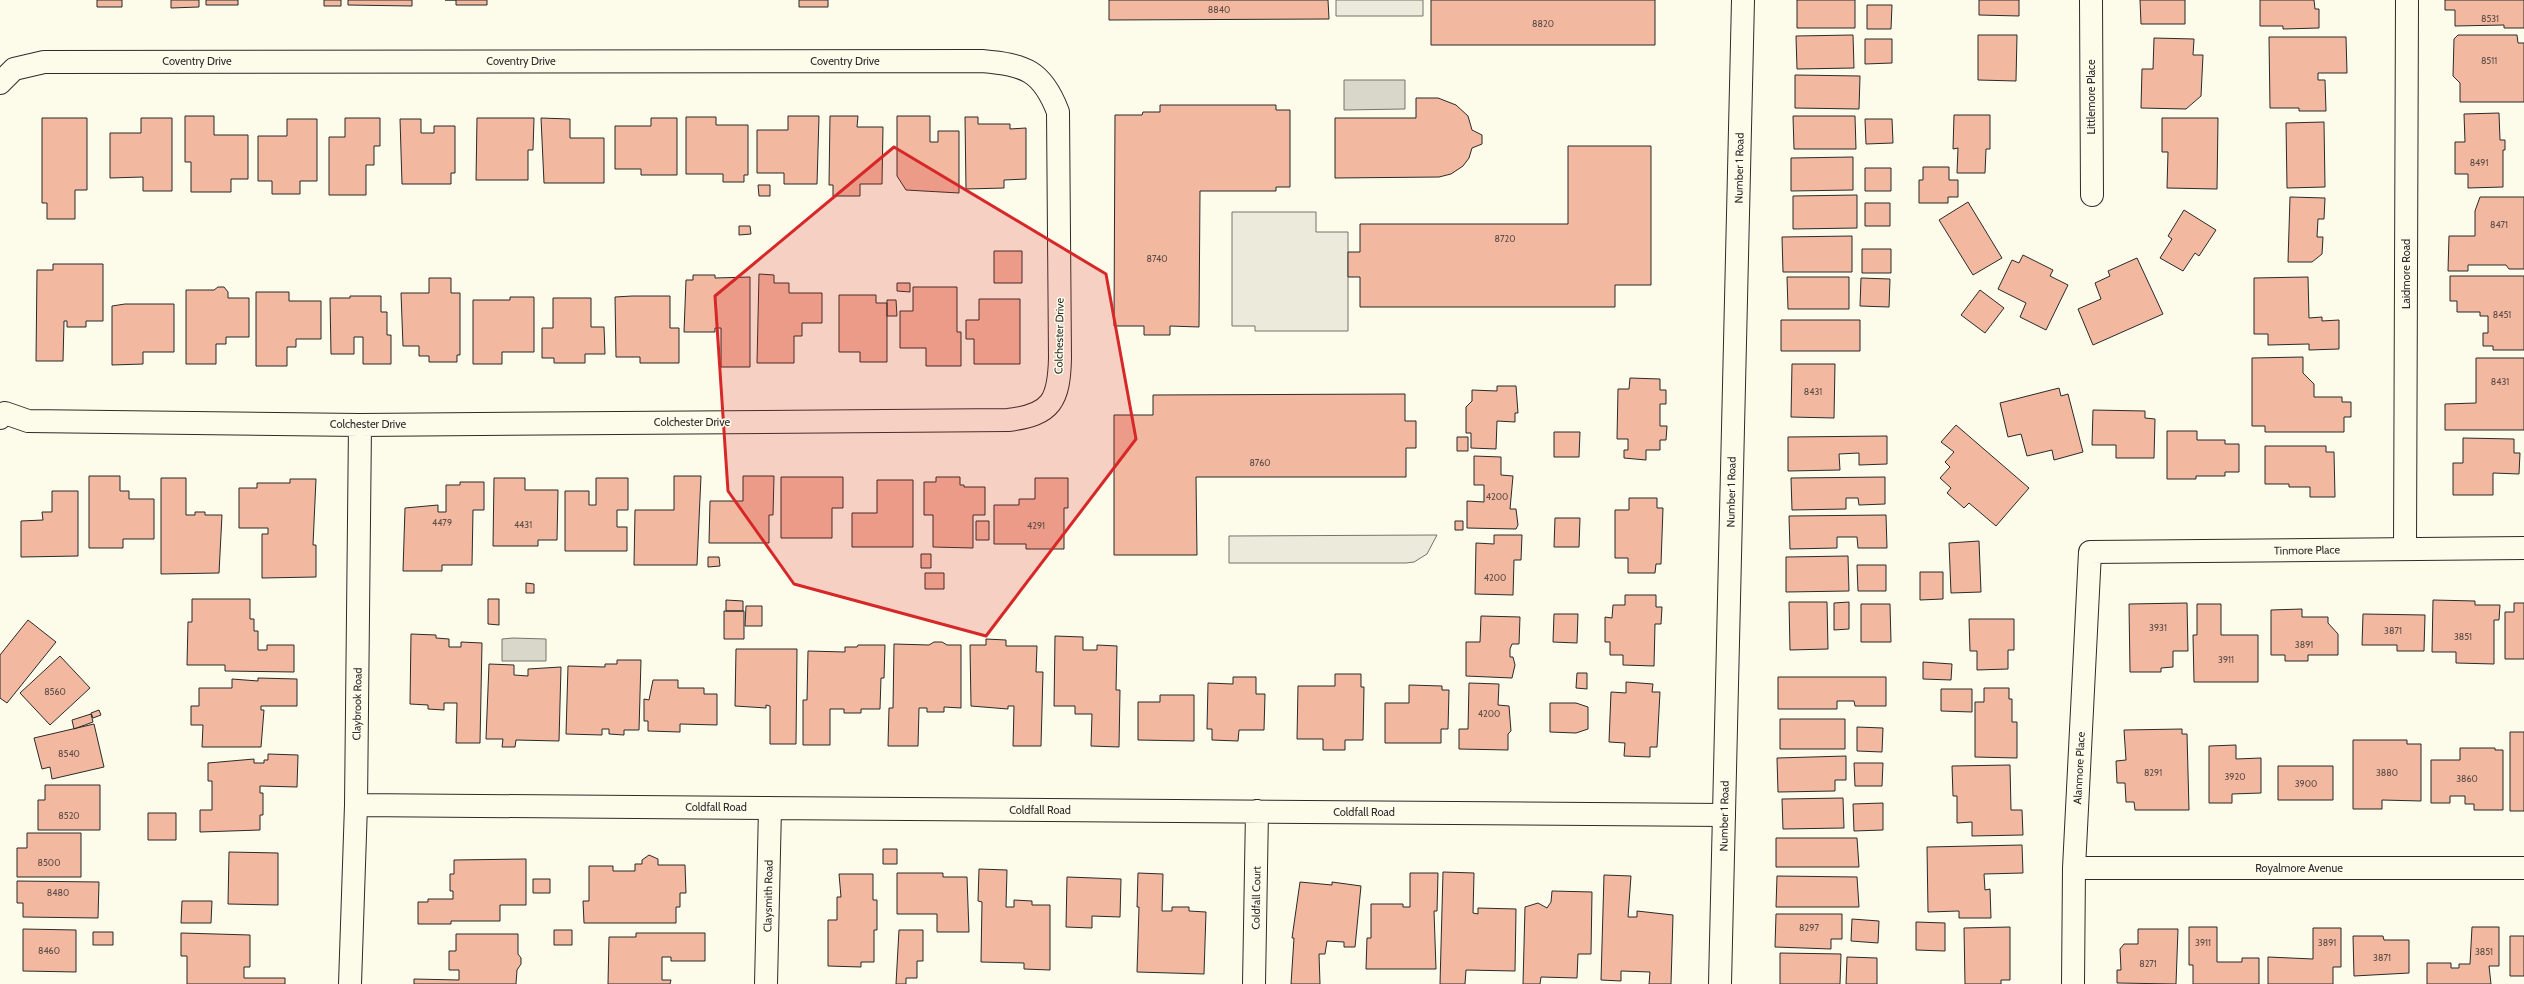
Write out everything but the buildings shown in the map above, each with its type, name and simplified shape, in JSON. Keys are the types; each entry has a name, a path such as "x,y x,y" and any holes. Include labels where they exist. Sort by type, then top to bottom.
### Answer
{"street":[{"name":"Number 1 Road","path":"1720,984 1743,0"},
{"name":"Littlemore Place","path":"2091,0 2092,195"},
{"name":"Laidmore Road","path":"2405,548 2407,0"},
{"name":"Coventry Drive","path":"1,79 14,69 25,65 44,62 982,61 1009,63 1025,68 1040,78"},
{"name":"Colchester Drive","path":"2,412 28,421 360,425 1000,420 1029,418 1045,408 1054,398 1059,379 1060,134 1058,112 1051,93 1040,78"},
{"name":"Claybrook Road","path":"350,984 356,805 360,425"},
{"name":"Tinmore Place","path":"2090,552 2524,548"},
{"name":"Alanmore Place","path":"2072,984 2074,868 2090,552"},
{"name":"Coldfall Road","path":"356,805 1724,815"},
{"name":"Claysmith Road","path":"766,984 770,808"},
{"name":"Coldfall Court","path":"1254,984 1257,811"},
{"name":"Royalmore Avenue","path":"2074,868 2524,868"}],"highlighted area":[{"path":"894,147 1106,274 1136,439 986,636 794,584 728,491 715,296"}],"shaded area":[{"path":"1336,0 1423,0 1423,16 1336,16"},
{"path":"1344,80 1405,80 1405,109 1344,110"},
{"path":"1232,212 1316,212 1316,232 1348,232 1348,331 1255,331 1255,326 1232,326"},
{"path":"1437,535 1427,554 1414,562 1229,563 1229,536"},
{"path":"502,639 546,639 546,661 502,661"}]}
